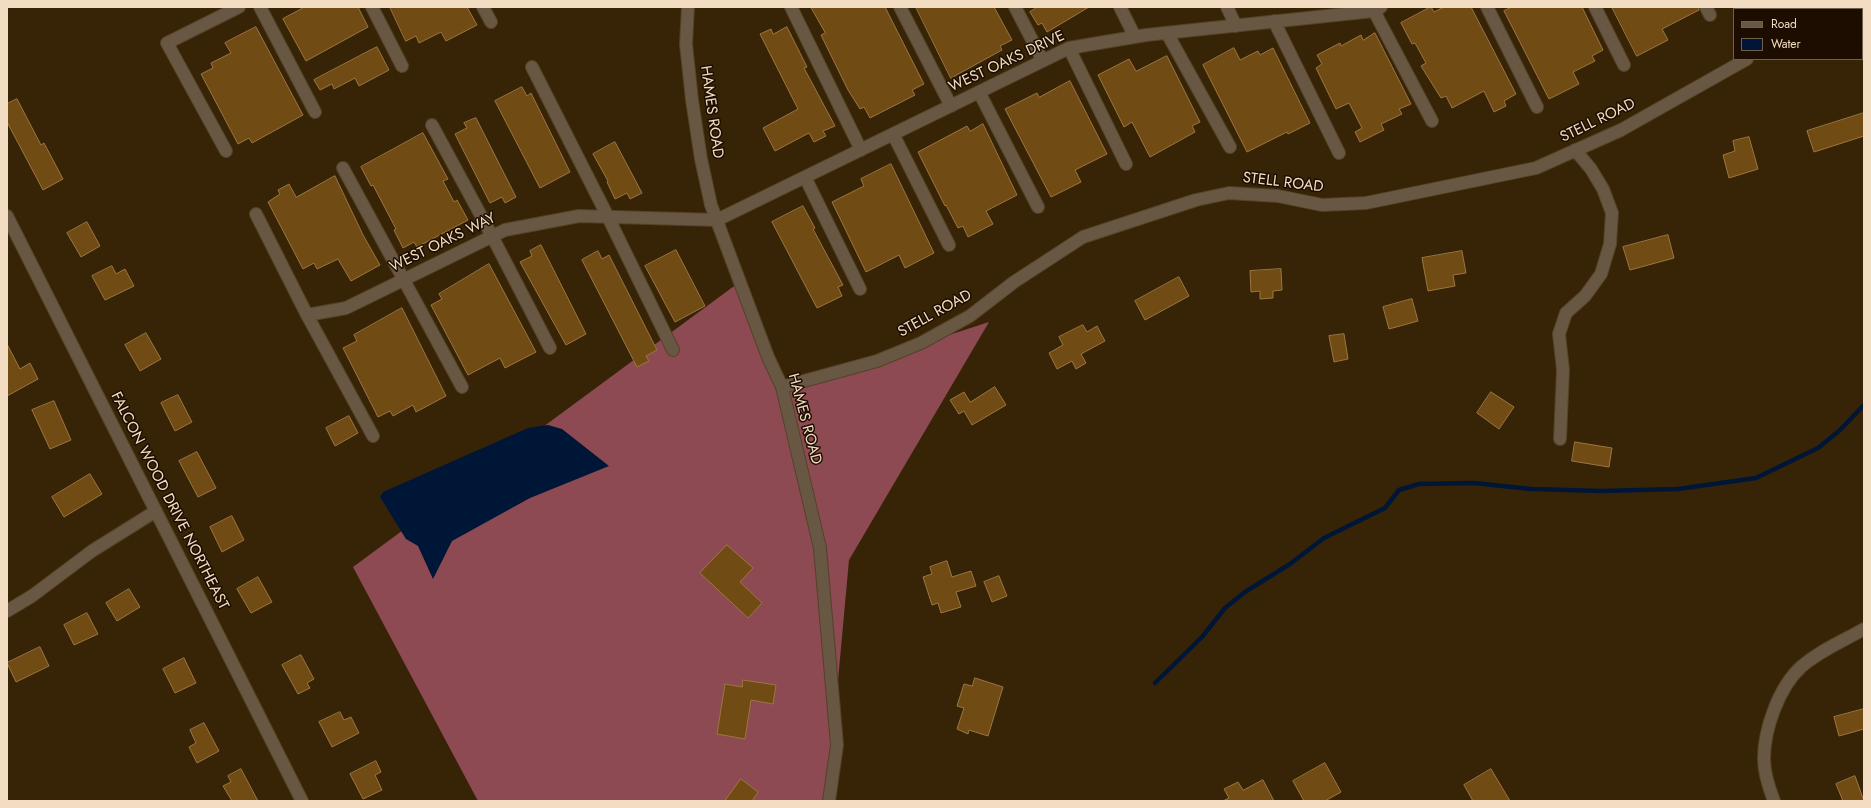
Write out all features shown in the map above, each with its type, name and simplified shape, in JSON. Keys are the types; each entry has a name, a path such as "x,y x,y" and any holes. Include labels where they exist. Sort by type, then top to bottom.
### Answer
{"street":[{"path":"226,151 167,43 239,7"},
{"path":"260,7 315,112"},
{"path":"372,7 402,66"},
{"path":"484,7 491,22"},
{"name":"HAMES ROAD","path":"688,7 686,44 692,100 701,160 711,205 768,357 782,387 820,548 836,745 829,801"},
{"path":"791,7 861,150"},
{"path":"900,7 951,106"},
{"path":"1015,7 1043,61"},
{"path":"1120,7 1135,37"},
{"path":"1227,7 1236,26"},
{"path":"1487,7 1537,107"},
{"path":"1595,7 1624,65"},
{"path":"1378,9 1432,121"},
{"name":"WEST OAKS DRIVE","path":"717,220 1069,48 1135,37 1236,26 1336,11 1378,9"},
{"path":"1274,21 1339,153"},
{"path":"1167,33 1230,147"},
{"path":"1069,48 1126,164"},
{"name":"STELL ROAD","path":"782,387 877,361 921,343 970,316 1014,282 1083,237 1196,200 1229,193 1278,196 1322,205 1366,203 1536,168 1621,130 1745,60"},
{"path":"532,67 673,350"},
{"path":"979,92 1038,207"},
{"path":"432,125 550,348"},
{"path":"893,134 949,245"},
{"path":"1560,439 1563,370 1559,334 1566,314 1585,296 1601,274 1610,244 1612,213 1603,189 1591,169 1575,150"},
{"path":"343,168 405,279 462,387"},
{"path":"805,177 860,288"},
{"path":"256,214 307,315 373,436"},
{"name":"FALCON WOOD DRIVE NORTHEAST","path":"7,216 302,801"},
{"name":"WEST OAKS WAY","path":"307,315 346,308 505,230 578,216 717,220"},
{"path":"7,611 32,596 92,550 156,511"},
{"path":"1774,801 1768,786 1764,760 1766,739 1771,720 1786,684 1801,668 1816,656 1864,629"}],"shaded area":[{"path":"745,278 786,388 989,322 849,560 827,801 478,801 353,567"}],"water":[{"path":"548,425 562,429 609,466 530,498 452,541 433,579 418,546 406,539 380,497 383,492 528,428"}],"building":[{"path":"305,7 358,7 368,27 306,61 283,19"},
{"path":"390,7 467,7 477,25 446,41 441,32 419,43 416,36 406,41"},
{"path":"811,7 885,7 924,84 912,90 915,95 870,118 864,107 860,109 848,90 821,35 825,33"},
{"path":"916,7 994,7 1012,40 1000,46 1002,50 951,78"},
{"path":"1038,7 1089,7 1047,32 1042,23 1038,25 1030,12"},
{"path":"1431,7 1434,12 1444,7 1471,7 1516,94 1504,101 1506,106 1494,112 1484,91 1452,108 1446,96 1441,98 1421,66 1426,63 1415,43 1412,44 1401,23"},
{"path":"1512,7 1582,7 1603,50 1592,56 1595,61 1573,72 1579,84 1549,99 1504,11"},
{"path":"1612,7 1699,7 1699,10 1662,29 1668,40 1637,56"},
{"path":"256,27 303,115 252,143 249,138 238,144 201,74 213,68 211,63 231,53 225,43"},
{"path":"787,27 807,67 804,68 835,126 823,131 826,136 814,142 809,133 775,151 763,128 798,109 760,34 771,29 773,34"},
{"path":"1375,33 1411,104 1399,109 1402,114 1381,124 1384,130 1360,142 1355,132 1362,128 1349,103 1336,109 1316,68 1322,64 1317,55 1340,43 1341,46 1361,35 1363,40"},
{"path":"377,47 389,70 359,86 355,78 334,89 332,84 320,90 314,80"},
{"path":"1234,48 1240,60 1258,51 1260,55 1273,48 1310,123 1288,134 1287,132 1247,152 1203,65"},
{"path":"1167,56 1200,122 1192,126 1195,132 1150,157 1132,122 1124,127 1098,75 1129,59 1136,71"},
{"path":"1070,81 1107,154 1075,170 1081,182 1051,197 1005,109 1037,93 1039,97"},
{"path":"522,87 527,96 531,93 570,172 540,188 495,101"},
{"path":"17,99 41,145 44,143 63,179 43,190 7,122 7,104"},
{"path":"1864,113 1864,136 1814,152 1807,131"},
{"path":"476,118 516,197 505,203 502,197 490,203 455,134 467,128 464,123"},
{"path":"983,124 1017,195 986,211 993,224 968,237 963,226 958,228 946,205 945,206 918,152 967,126 970,131"},
{"path":"423,133 448,179 443,181 454,202 457,200 468,220 417,247 414,242 403,248 394,230 396,229 373,185 371,186 361,167"},
{"path":"1749,137 1758,169 1729,178 1723,155 1735,151 1733,141"},
{"path":"615,142 642,193 630,199 627,193 615,199 607,182 608,181 593,154"},
{"path":"891,164 934,253 905,268 899,255 866,272 832,202 864,186 861,179"},
{"path":"335,176 363,235 380,265 351,281 338,259 317,269 314,263 303,269 268,202 280,194 278,190 289,184 296,197"},
{"path":"803,206 815,228 813,229 843,285 838,287 842,296 817,308 772,222"},
{"path":"87,222 100,246 81,257 67,233"},
{"path":"1668,235 1674,258 1630,270 1623,247"},
{"path":"541,245 586,334 566,345 520,262 532,256 530,251"},
{"path":"676,250 705,306 675,322 645,266"},
{"path":"598,251 602,259 609,255 657,350 646,356 649,361 637,367 582,260"},
{"path":"1462,251 1466,273 1453,275 1455,286 1428,291 1422,258"},
{"path":"489,264 536,352 505,368 500,358 468,375 431,305 442,299 439,294"},
{"path":"112,266 116,274 125,269 134,286 105,300 92,276"},
{"path":"1281,269 1282,290 1273,291 1273,298 1260,299 1260,291 1251,292 1250,271"},
{"path":"1179,277 1189,296 1145,320 1135,301"},
{"path":"1412,299 1418,321 1389,329 1383,307"},
{"path":"402,308 446,396 416,412 413,405 393,416 390,411 378,417 343,348 357,341 354,335"},
{"path":"1083,325 1087,332 1097,326 1105,341 1081,354 1086,363 1076,369 1072,361 1057,369 1049,353 1063,345 1059,337"},
{"path":"146,333 161,359 140,371 125,345"},
{"path":"1344,334 1348,359 1334,362 1329,336"},
{"path":"7,344 20,369 30,363 38,379 7,396"},
{"path":"995,387 1006,405 972,425 964,411 959,414 950,400 964,392 970,402"},
{"path":"1491,392 1514,407 1499,429 1477,413"},
{"path":"178,395 192,422 175,431 161,403"},
{"path":"54,401 71,440 50,449 32,410"},
{"path":"349,416 358,433 335,446 326,428"},
{"path":"1575,442 1612,448 1609,467 1572,461"},
{"path":"197,452 216,488 198,497 179,461"},
{"path":"90,474 102,494 64,517 52,497"},
{"path":"232,516 244,540 222,552 210,527"},
{"path":"727,545 753,568 740,582 762,603 748,618 700,573"},
{"path":"947,561 952,577 971,571 976,586 956,592 961,607 941,613 938,603 932,605 923,577 932,574 930,567"},
{"path":"999,576 1007,596 992,602 984,582"},
{"path":"258,577 272,602 251,613 237,589"},
{"path":"129,589 140,607 117,621 106,603"},
{"path":"87,613 98,634 74,645 64,625"},
{"path":"40,647 49,666 16,682 7,663"},
{"path":"301,655 314,679 307,683 310,688 298,694 282,665"},
{"path":"184,658 196,683 175,693 163,669"},
{"path":"975,678 1003,687 988,736 969,730 968,734 957,729 964,708 957,706 964,684 972,686"},
{"path":"743,680 776,685 773,704 751,700 745,739 717,734 725,684 742,687"},
{"path":"1864,709 1864,729 1839,736 1834,717"},
{"path":"340,712 344,720 351,717 359,733 332,747 319,722"},
{"path":"204,723 219,751 197,763 189,747 196,743 190,730"},
{"path":"376,761 381,772 375,775 382,790 363,799 350,774"},
{"path":"1325,763 1341,792 1325,801 1304,801 1293,781"},
{"path":"241,769 258,801 232,801 223,786 231,782 228,776"},
{"path":"1491,769 1510,801 1473,801 1464,785"},
{"path":"1855,776 1864,801 1843,801 1836,784"},
{"path":"741,779 758,792 752,801 725,801"},
{"path":"1263,780 1274,801 1223,801 1229,798 1224,789 1238,782 1243,790"}],"waterway":[{"path":"1155,683 1202,637 1225,608 1245,592 1290,564 1324,538 1385,508 1399,490 1419,484 1474,483 1531,489 1602,491 1678,489 1756,478 1818,448 1839,431 1864,405"}]}
